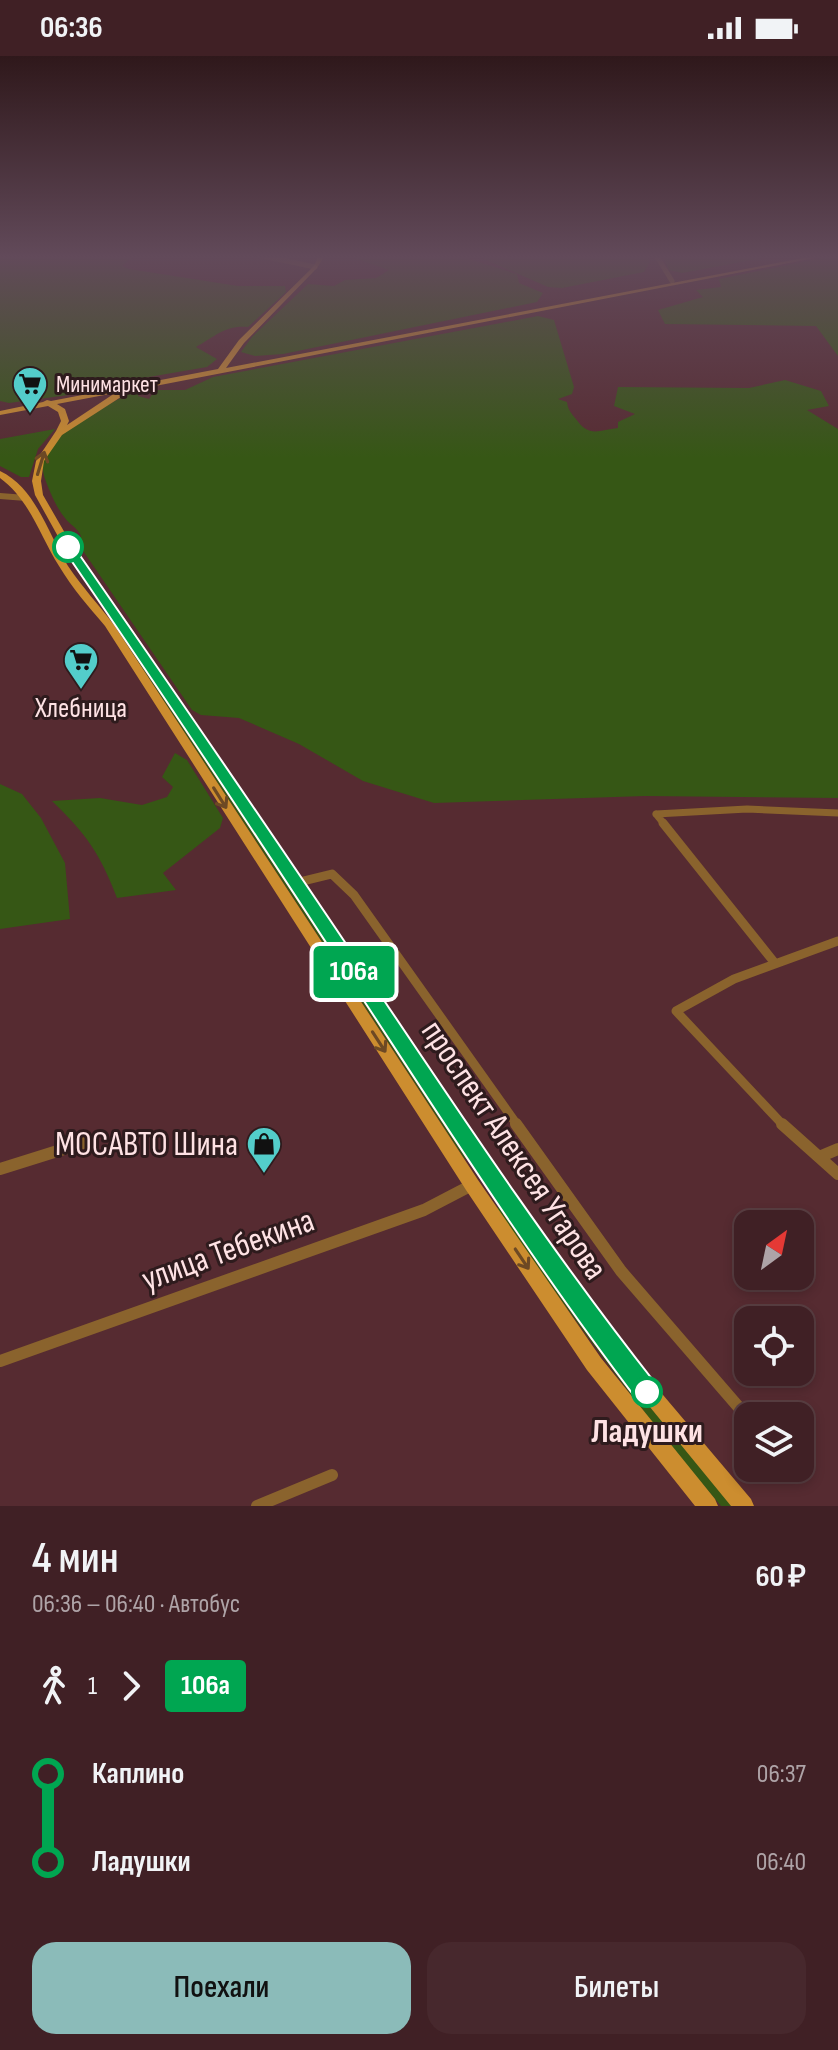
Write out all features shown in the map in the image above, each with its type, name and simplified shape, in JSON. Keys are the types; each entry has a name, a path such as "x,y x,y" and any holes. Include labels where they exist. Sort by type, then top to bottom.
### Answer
{"main road":[{"path":"222,371 230,351 261,323"},
{"path":"0,411 467,323"},
{"path":"48,403 222,371"},
{"path":"57,435 128,389"},
{"path":"33,497 38,467 65,421 62,411 48,403"},
{"name":"проспект Алексея Угарова","path":"0,474 33,497 472,1185 594,1364 708,1506"},
{"name":"проспект Алексея Угарова","path":"115,624 295,883 584,1312 671,1423 744,1506"},
{"path":"472,1185 491,1177"}],"street":[{"path":"0,496 33,497"},
{"path":"774,962 656,814 718,807 775,807 838,813"},
{"path":"295,883 332,874 354,895 621,1271 734,1402"},
{"path":"838,941 774,962 676,1011 791,1133 838,1174"},
{"path":"0,1169 83,1143"},
{"path":"819,1157 838,1149"},
{"name":"улица Тебекина","path":"0,1361 424,1210 472,1185"},
{"path":"257,1506 332,1475"}],"green space":[{"path":"0,323 253,323 248,327 215,335 196,347 217,359 207,367 114,383 76,394 9,403 0,401"},
{"path":"267,323 436,323 283,354 255,356 241,352"},
{"path":"502,323 555,323 574,387 572,394 558,399 567,402 573,415 590,431 618,428 618,422 635,414 614,406 618,387 749,388 785,380 821,391 829,406 807,410 838,429 838,798 645,796 434,803 363,781 299,744 239,718 201,715 192,710 77,542 81,536 59,510 45,479 43,464 58,438 88,416 130,393 139,393 138,396 149,399 155,390 185,390 213,377"},
{"path":"838,323 838,356 816,326 665,324"},
{"path":"55,429 38,449 29,477 21,477 0,466 0,439"},
{"path":"122,631 470,1156 469,1160 464,1158 120,634"},
{"path":"175,753 187,760 223,818 220,828 163,873 176,890 117,898 91,845 52,801 100,798 142,805 167,797 173,787 162,777"},
{"path":"0,784 22,794 41,818 65,863 70,919 0,929"},
{"path":"498,1206 504,1207 623,1374 732,1506 721,1506 662,1434 551,1286 498,1211"}],"bus line":[{"name":"106а","path":"68,547 201,739 491,1177 584,1312 647,1392"}],"place":[{"name":"Минимаркет","path":"30,415"},
{"name":"Хлебница","path":"81,691"},
{"name":"МОСАВТО Шина","path":"264,1175"},
{"name":"Ладушки","path":"647,1392"}]}
